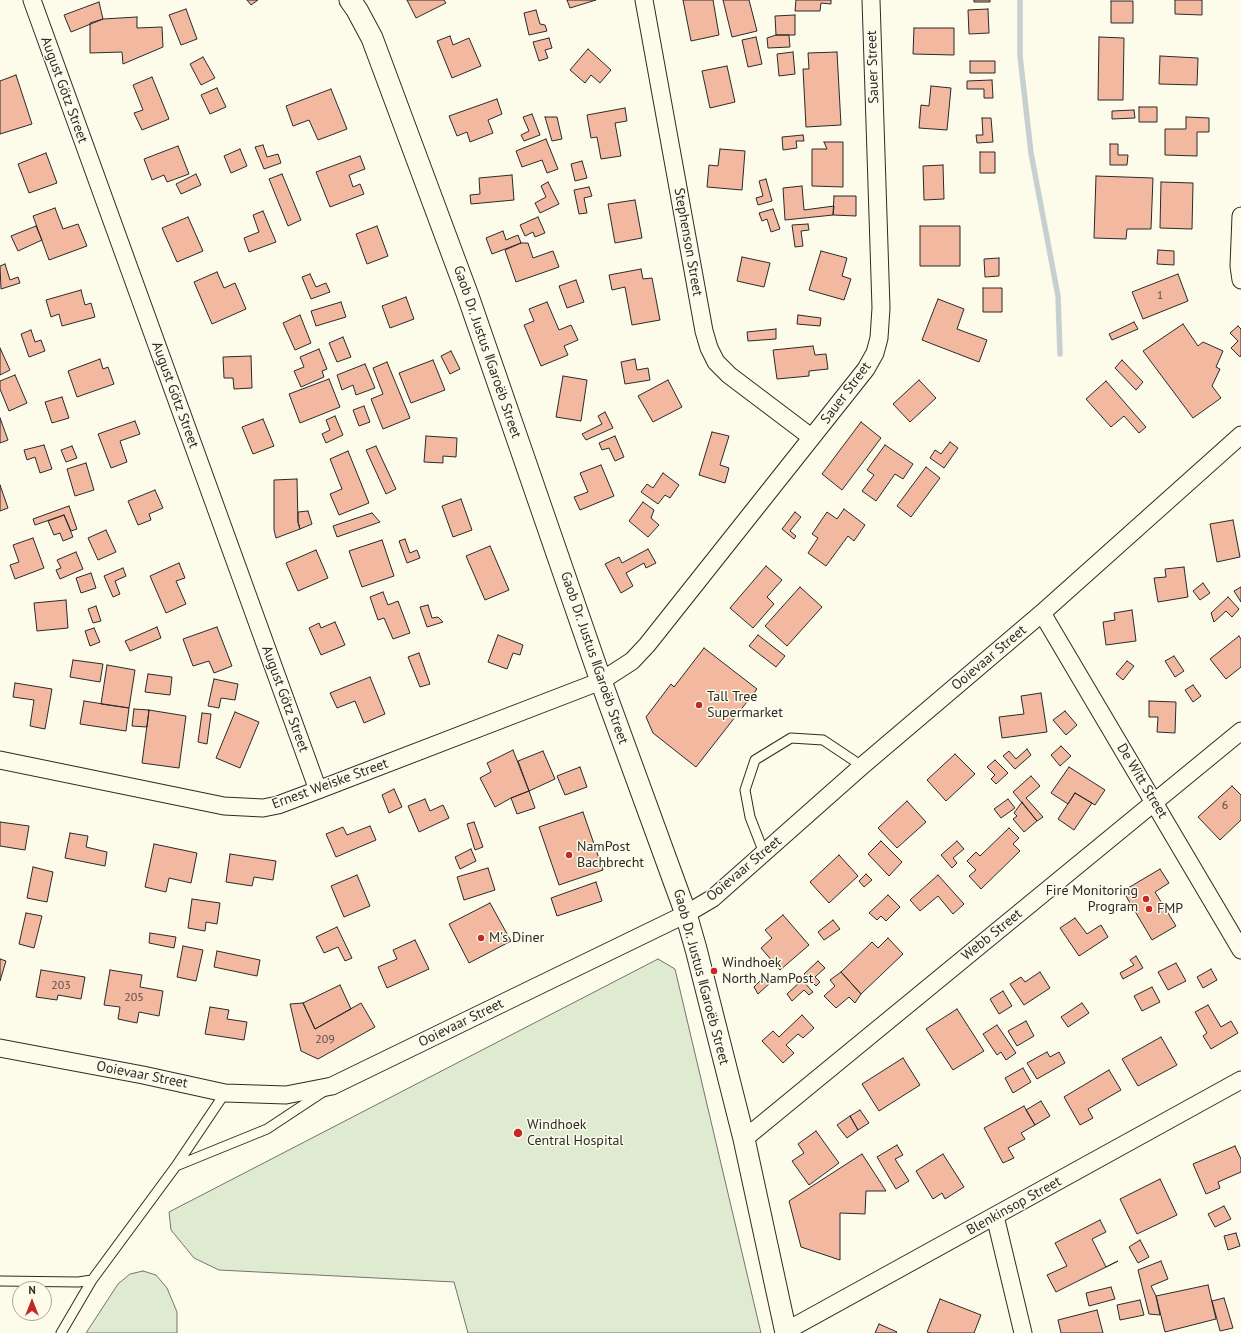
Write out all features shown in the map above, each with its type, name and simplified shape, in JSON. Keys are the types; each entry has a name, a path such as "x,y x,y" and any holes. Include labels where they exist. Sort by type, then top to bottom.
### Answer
{"street":[{"name":"August Götz Street","path":"32,0 318,790"},
{"name":"Gaob Dr. Justus ǁGaroëb Street","path":"350,0 372,38 468,296 602,681 686,914 744,1139 786,1332"},
{"name":"Stephenson Street","path":"644,0 704,331 709,348 716,362 729,375 812,437"},
{"name":"Sauer Street","path":"602,681 632,661 647,645 866,369 875,353 879,338 881,308 872,0"},
{"path":"1241,216 1239,266 1241,280"},
{"name":"Ooievaar Street","path":"0,1048 225,1093 286,1095 332,1086 686,914 713,898 862,766 1042,613 1241,435"},
{"name":"De Witt Street","path":"1042,613 1241,950"},
{"name":"Ernest Weiske Street","path":"0,760 231,807 263,808 278,805 602,681"},
{"name":"Webb Street","path":"744,1139 1241,731"},
{"name":"Blenkinsop Street","path":"786,1332 1241,1080"},
{"path":"995,1216 1023,1333"}],"lane":[{"path":"764,853 750,816 745,790 755,760 791,738 823,740 862,766"},
{"path":"176,1166 267,1129 332,1086"},
{"path":"61,1333 92,1280 176,1166 225,1093"},
{"path":"0,1282 78,1282 92,1280"}],"green space":[{"name":"Windhoek Central Hospital","path":"658,959 675,969 761,1333 468,1333 454,1282 219,1270 194,1258 171,1230 169,1212"},
{"path":"143,1271 156,1275 167,1288 177,1312 177,1333 86,1333 118,1284 130,1274"}],"building":[{"path":"247,0 258,0 251,5"},
{"path":"407,0 444,0 446,3 416,18"},
{"path":"567,0 596,0 570,8"},
{"path":"683,0 713,0 719,35 691,41"},
{"path":"723,0 749,0 757,31 732,37"},
{"path":"796,0 831,0 831,4 821,3 820,11 795,11"},
{"path":"974,0 990,0 990,2 974,2"},
{"path":"1175,0 1202,0 1202,15 1175,14"},
{"path":"1111,1 1133,1 1133,23 1111,23"},
{"path":"99,2 103,19 71,32 64,15"},
{"path":"186,9 197,39 181,45 169,15"},
{"path":"988,9 989,33 969,34 968,10"},
{"path":"536,10 540,24 545,25 547,31 529,35 524,13"},
{"path":"795,15 795,35 776,35 775,16"},
{"path":"137,17 137,28 162,27 163,47 123,64 122,52 90,53 90,23 103,19"},
{"path":"914,28 954,28 954,55 913,54"},
{"path":"776,35 789,35 790,47 768,48 767,38"},
{"path":"450,36 453,45 469,38 481,66 452,78 437,41"},
{"path":"756,37 762,64 748,67 742,40"},
{"path":"1099,37 1124,38 1123,100 1098,100"},
{"path":"549,38 552,48 545,50 548,58 539,61 533,42"},
{"path":"588,49 611,70 600,83 591,75 585,83 570,70"},
{"path":"793,52 795,74 779,76 777,54"},
{"path":"837,52 841,125 806,127 803,69 809,69 808,53"},
{"path":"1160,56 1198,58 1197,85 1159,84"},
{"path":"203,57 215,78 201,85 190,64"},
{"path":"970,61 995,61 995,73 970,73"},
{"path":"727,66 735,102 710,108 702,71"},
{"path":"16,75 32,124 0,134 0,81"},
{"path":"152,77 169,119 142,130 134,113 143,110 133,85"},
{"path":"992,80 993,98 984,98 984,89 967,89 967,81"},
{"path":"931,86 951,88 947,130 919,128 921,105 929,106"},
{"path":"217,88 226,107 210,114 201,95"},
{"path":"331,89 347,129 318,140 309,120 293,126 286,106"},
{"path":"497,99 502,114 488,120 493,133 470,142 467,132 457,136 449,116"},
{"path":"1139,107 1157,107 1157,122 1139,122"},
{"path":"625,108 627,121 615,123 621,156 601,159 597,137 591,138 587,115"},
{"path":"1134,110 1135,118 1112,119 1112,111"},
{"path":"532,114 540,135 524,141 521,135 529,131 523,117"},
{"path":"545,117 557,117 562,139 552,141"},
{"path":"1186,117 1209,118 1209,132 1197,132 1197,156 1165,155 1165,129 1186,129"},
{"path":"982,118 991,118 993,142 977,143 976,135 983,135"},
{"path":"803,135 804,141 796,141 797,148 783,150 782,137"},
{"path":"546,139 558,169 547,173 542,160 522,167 516,151"},
{"path":"824,142 843,142 843,187 812,186 812,149 827,149"},
{"path":"1110,144 1118,144 1118,155 1128,155 1127,165 1110,165"},
{"path":"263,145 267,157 278,154 281,163 264,169 255,147"},
{"path":"178,146 189,174 167,182 164,175 152,180 144,159"},
{"path":"240,149 247,166 231,173 224,156"},
{"path":"720,149 745,151 742,190 707,187 709,165 718,166"},
{"path":"980,152 995,152 995,173 980,173"},
{"path":"46,153 57,183 29,193 18,164"},
{"path":"360,156 365,169 349,175 353,187 360,184 364,194 330,207 316,172"},
{"path":"582,161 587,178 575,181 571,164"},
{"path":"943,165 944,199 924,200 923,166"},
{"path":"196,174 201,185 181,194 176,184"},
{"path":"282,174 301,220 288,226 269,179"},
{"path":"512,175 514,200 471,204 470,195 480,194 479,178"},
{"path":"1096,176 1153,178 1151,229 1127,229 1126,239 1094,238"},
{"path":"766,179 772,201 758,205 756,198 763,196 759,181"},
{"path":"548,182 559,204 540,213 535,203 546,197 541,186"},
{"path":"1161,182 1193,183 1192,229 1160,228"},
{"path":"802,186 804,210 834,206 833,215 785,220 783,188"},
{"path":"589,187 592,196 584,198 587,213 579,214 574,190"},
{"path":"834,196 856,196 856,216 833,215"},
{"path":"635,200 642,238 615,243 608,204"},
{"path":"55,208 63,229 78,224 87,246 49,260 33,216"},
{"path":"773,209 780,229 771,232 767,219 762,221 759,213"},
{"path":"263,211 276,242 249,252 244,238 259,232 253,215"},
{"path":"188,217 203,251 177,262 162,228"},
{"path":"538,217 545,233 535,237 533,232 525,236 520,225"},
{"path":"808,224 809,230 801,231 803,246 795,247 792,225"},
{"path":"36,226 42,240 18,251 11,236"},
{"path":"377,226 388,256 367,264 356,234"},
{"path":"920,226 960,226 960,266 920,266"},
{"path":"503,231 506,240 518,235 521,243 492,254 486,238"},
{"path":"521,243 528,243 533,258 553,251 559,267 516,282 505,250"},
{"path":"1158,250 1174,251 1174,265 1157,264"},
{"path":"821,251 847,258 842,276 851,279 844,300 809,290"},
{"path":"742,257 770,263 764,287 737,281"},
{"path":"999,258 999,276 985,277 984,259"},
{"path":"5,264 10,280 18,277 20,283 1,289 0,266"},
{"path":"641,269 643,279 652,278 660,320 632,325 625,287 612,290 609,275"},
{"path":"217,272 224,288 235,283 246,309 212,324 194,282"},
{"path":"310,274 316,287 326,283 330,292 311,299 302,277"},
{"path":"1178,274 1188,301 1143,319 1132,292"},
{"path":"576,280 584,302 567,308 559,286"},
{"path":"983,288 1002,288 1002,312 983,312"},
{"path":"81,290 85,305 91,303 95,317 62,326 59,314 51,317 46,300"},
{"path":"406,297 414,319 390,328 382,306"},
{"path":"938,299 964,309 957,329 987,340 979,362 922,340"},
{"path":"341,302 346,317 316,326 311,311"},
{"path":"547,302 559,330 571,325 578,340 564,346 568,355 541,366 524,325 534,321 529,309"},
{"path":"300,315 311,343 295,350 283,323"},
{"path":"798,315 821,318 820,326 797,324"},
{"path":"1134,322 1138,329 1112,340 1109,334"},
{"path":"1183,324 1198,346 1203,342 1223,351 1216,367 1220,369 1212,386 1221,398 1193,418 1143,351"},
{"path":"1238,326 1241,329 1240,357 1231,348 1238,341 1230,333"},
{"path":"776,329 776,339 748,341 747,332"},
{"path":"31,330 35,342 41,340 45,351 29,357 21,334"},
{"path":"343,337 351,357 337,362 329,343"},
{"path":"813,346 815,355 826,354 828,369 809,371 809,376 777,379 773,350"},
{"path":"0,348 10,370 0,375"},
{"path":"319,349 327,369 322,371 324,377 301,387 294,371 304,367 300,357"},
{"path":"451,351 460,369 450,374 441,356"},
{"path":"251,356 252,388 234,389 233,378 224,378 223,357"},
{"path":"100,359 103,369 108,367 114,384 77,397 68,371"},
{"path":"635,359 637,370 648,368 650,380 625,384 621,362"},
{"path":"433,360 445,390 411,403 399,373"},
{"path":"1122,360 1143,382 1136,390 1115,368"},
{"path":"387,362 410,418 383,429 371,399 383,394 373,368"},
{"path":"365,364 375,388 356,395 353,385 342,390 337,375"},
{"path":"15,375 27,403 9,411 0,389 0,381"},
{"path":"563,376 587,380 581,421 556,417"},
{"path":"329,379 340,407 300,423 289,394"},
{"path":"668,380 682,407 653,422 638,396"},
{"path":"919,380 936,398 910,422 893,404"},
{"path":"1106,381 1146,427 1139,433 1124,416 1111,427 1086,399"},
{"path":"62,397 69,418 52,423 45,402"},
{"path":"364,406 370,422 359,426 353,410"},
{"path":"605,412 613,428 586,440 582,434 602,424 598,416"},
{"path":"335,416 343,435 326,443 322,434 330,430 326,420"},
{"path":"0,418 8,440 0,443"},
{"path":"263,419 274,446 253,454 242,427"},
{"path":"135,421 140,434 120,441 127,462 111,468 98,434"},
{"path":"861,422 881,438 842,490 822,474"},
{"path":"712,432 729,436 720,465 729,468 725,483 699,475"},
{"path":"426,436 457,438 456,457 443,456 443,463 424,462"},
{"path":"615,436 624,457 615,461 609,448 602,450 599,443"},
{"path":"950,442 958,448 944,468 930,458 935,450 941,454"},
{"path":"44,445 52,469 40,473 35,457 27,460 24,450"},
{"path":"885,445 913,464 903,479 895,474 876,501 862,491 874,475 867,470"},
{"path":"72,446 77,458 66,462 61,450"},
{"path":"376,446 396,489 386,494 366,450"},
{"path":"348,451 369,503 339,515 330,494 342,489 330,459"},
{"path":"86,463 94,490 75,496 67,469"},
{"path":"601,465 614,496 580,510 574,497 588,492 580,473"},
{"path":"926,467 940,478 911,517 897,506"},
{"path":"663,473 679,485 670,498 665,495 658,504 641,492 647,484 653,488"},
{"path":"297,479 298,522 300,529 276,538 274,530 274,480"},
{"path":"0,485 8,508 0,511"},
{"path":"155,490 163,508 149,514 151,520 138,525 128,501"},
{"path":"461,499 472,530 453,537 442,506"},
{"path":"643,502 654,510 651,518 659,525 648,537 629,521"},
{"path":"69,506 77,529 71,531 64,515 35,525 33,519"},
{"path":"844,509 865,525 854,541 848,536 826,566 808,553 818,538 812,534 827,512 837,519"},
{"path":"308,511 312,524 300,529 298,512"},
{"path":"795,512 801,517 790,531 796,536 794,539 782,529"},
{"path":"372,513 380,522 337,537 333,526"},
{"path":"64,515 73,537 63,541 60,533 54,535 48,521"},
{"path":"1233,520 1240,557 1217,562 1210,524"},
{"path":"106,530 116,552 98,560 88,538"},
{"path":"33,538 44,568 15,579 10,565 19,562 13,545"},
{"path":"405,539 410,553 417,550 420,558 407,563 399,541"},
{"path":"382,540 394,576 362,587 349,551"},
{"path":"490,546 509,590 485,600 466,556"},
{"path":"648,549 656,563 646,568 644,563 626,573 633,586 621,593 605,564 619,557 622,563"},
{"path":"316,550 328,578 298,591 286,563"},
{"path":"76,552 83,569 60,579 56,570 61,568 57,560"},
{"path":"179,563 185,578 176,581 186,604 166,613 150,576"},
{"path":"766,566 782,580 767,597 774,604 753,628 730,608"},
{"path":"1184,567 1188,597 1158,602 1154,578 1166,577 1165,569"},
{"path":"123,568 126,576 115,581 120,594 113,597 104,576"},
{"path":"91,573 96,588 81,593 76,578"},
{"path":"1203,583 1210,593 1200,600 1193,591"},
{"path":"800,587 822,607 787,646 765,626"},
{"path":"1241,587 1241,602 1234,591"},
{"path":"383,592 388,605 398,601 410,633 393,639 384,618 378,620 370,597"},
{"path":"1228,597 1239,609 1232,617 1226,611 1214,622 1211,613"},
{"path":"66,600 68,628 37,631 34,603"},
{"path":"428,605 432,618 438,617 443,622 427,627 420,607"},
{"path":"96,606 101,621 93,623 88,609"},
{"path":"1132,610 1136,641 1106,645 1103,622 1115,620 1114,613"},
{"path":"335,622 345,645 321,655 309,628 319,623 321,628"},
{"path":"157,627 161,638 130,651 125,641"},
{"path":"217,627 232,666 214,673 209,661 193,666 183,639"},
{"path":"94,628 100,642 90,646 85,631"},
{"path":"498,635 523,645 520,655 513,653 507,669 488,662"},
{"path":"758,635 785,656 776,667 749,646"},
{"path":"1239,636 1241,639 1241,667 1226,679 1210,659"},
{"path":"704,648 757,689 696,767 653,733 646,717 671,684 674,687"},
{"path":"419,653 430,684 420,687 408,657"},
{"path":"1174,656 1184,671 1175,677 1165,661"},
{"path":"73,660 103,664 100,682 70,677"},
{"path":"1127,661 1134,666 1123,680 1116,674"},
{"path":"107,665 135,670 129,708 101,704"},
{"path":"148,674 172,677 170,695 145,692"},
{"path":"370,677 385,714 364,723 355,701 337,708 330,693"},
{"path":"214,679 238,684 235,700 221,698 219,708 208,706"},
{"path":"15,683 52,689 45,729 30,726 34,700 13,697"},
{"path":"1193,685 1201,696 1193,702 1185,690"},
{"path":"1041,693 1047,732 1002,738 999,717 1024,714 1021,696"},
{"path":"84,701 129,708 126,731 80,724"},
{"path":"1149,701 1176,702 1175,733 1157,732 1158,717 1149,717"},
{"path":"134,709 149,710 147,727 132,726"},
{"path":"149,710 186,716 179,768 142,763"},
{"path":"1065,711 1077,725 1066,735 1053,720"},
{"path":"235,712 259,722 240,768 216,758"},
{"path":"202,713 211,714 207,744 198,742"},
{"path":"1061,746 1071,756 1060,766 1051,755"},
{"path":"1027,749 1031,755 1015,769 1003,756 1009,751 1016,759"},
{"path":"513,750 529,791 511,798 495,807 480,778 491,772 487,763"},
{"path":"543,751 555,779 529,791 518,761"},
{"path":"955,754 975,774 946,801 927,780"},
{"path":"995,760 1008,773 996,784 991,779 995,775 987,767"},
{"path":"580,767 587,787 565,795 557,776"},
{"path":"1069,767 1105,790 1095,805 1075,793 1068,804 1051,793"},
{"path":"1031,776 1040,786 1026,798 1043,817 1037,821 1013,792"},
{"path":"1232,786 1241,795 1241,820 1220,840 1198,817"},
{"path":"394,789 402,807 389,813 382,795"},
{"path":"529,791 535,808 517,814 511,798"},
{"path":"1075,793 1092,803 1074,830 1058,819"},
{"path":"425,799 430,811 443,805 449,818 419,832 408,806"},
{"path":"1008,799 1015,808 1001,818 994,809"},
{"path":"907,801 926,822 897,848 878,828"},
{"path":"1022,802 1037,821 1024,832 1013,819 1017,816 1014,813"},
{"path":"583,812 603,870 559,885 539,827"},
{"path":"0,822 29,826 25,850 0,846"},
{"path":"474,822 483,847 475,850 467,824"},
{"path":"370,826 376,840 336,857 326,834 343,827 347,835"},
{"path":"1009,828 1019,838 1013,844 1020,851 981,889 969,876 976,870 967,861 976,852 980,856"},
{"path":"70,833 88,836 86,847 107,852 105,866 65,858"},
{"path":"881,841 902,862 889,876 868,854"},
{"path":"957,841 964,849 953,858 957,863 952,868 941,855"},
{"path":"154,844 197,853 191,883 169,878 166,892 145,887"},
{"path":"471,849 476,861 460,869 455,857"},
{"path":"230,854 276,861 273,880 254,877 252,886 226,882"},
{"path":"839,855 858,876 829,903 810,882"},
{"path":"33,867 53,872 47,902 27,898"},
{"path":"488,868 495,890 464,900 457,877"},
{"name":"FMP","path":"1160,869 1169,883 1155,892 1176,926 1152,940 1123,891"},
{"path":"866,874 872,880 864,887 859,881"},
{"path":"357,875 370,906 344,917 331,886"},
{"path":"938,875 964,904 953,914 938,896 920,911 910,900"},
{"path":"596,882 602,901 557,916 551,898"},
{"path":"888,895 900,907 886,921 881,916 877,920 869,913"},
{"path":"192,899 220,903 217,924 206,922 205,931 188,928"},
{"path":"490,903 511,941 469,963 449,924"},
{"path":"26,913 42,916 34,948 19,944"},
{"path":"783,915 809,945 780,970 761,948 772,938 765,930"},
{"path":"1075,918 1087,934 1101,925 1108,937 1079,956 1060,928"},
{"path":"833,920 840,929 824,940 818,932"},
{"path":"337,927 352,958 345,961 338,947 324,953 316,937"},
{"path":"150,933 176,937 174,948 149,943"},
{"path":"888,938 903,954 861,994 841,972 872,942 878,948"},
{"path":"415,940 429,969 387,988 378,967 397,959 393,950"},
{"path":"183,946 203,950 196,981 177,977"},
{"path":"217,951 260,960 257,976 214,967"},
{"path":"1136,956 1143,968 1123,979 1120,973 1134,965 1130,960"},
{"path":"0,959 6,961 0,981"},
{"path":"818,961 825,968 815,977 820,982 816,986 804,974"},
{"path":"1176,963 1186,981 1168,990 1158,972"},
{"path":"1211,969 1217,980 1203,988 1197,977"},
{"path":"41,970 85,977 81,999 58,995 57,1000 36,997"},
{"path":"110,970 142,975 140,987 163,991 159,1016 139,1012 137,1023 118,1019 120,1007 104,1005"},
{"path":"841,972 861,994 855,1003 849,997 836,1008 824,996 835,986 830,980"},
{"path":"1040,972 1050,988 1024,1005 1010,984 1021,977 1025,982"},
{"path":"764,977 770,983 758,994 754,987"},
{"path":"802,980 813,992 809,995 804,990 792,1001 787,994"},
{"path":"340,985 351,1009 315,1029 303,1003"},
{"path":"1152,987 1160,1002 1142,1011 1134,996"},
{"path":"1003,991 1012,1006 999,1014 990,999"},
{"path":"303,1003 315,1029 361,1003 375,1027 318,1059 301,1051 290,1004"},
{"path":"1082,1003 1089,1013 1068,1027 1061,1017"},
{"path":"1208,1005 1221,1027 1231,1021 1238,1033 1211,1049 1203,1036 1207,1033 1195,1012"},
{"path":"210,1007 229,1010 227,1019 247,1022 244,1040 205,1034"},
{"path":"957,1009 984,1051 953,1070 926,1029"},
{"path":"802,1015 814,1028 803,1038 798,1034 786,1045 794,1053 783,1063 762,1041 773,1031 779,1037"},
{"path":"1026,1021 1034,1036 1017,1046 1008,1031"},
{"path":"997,1025 1016,1053 1006,1060 1001,1052 997,1055 983,1034"},
{"path":"1161,1037 1177,1065 1138,1086 1122,1059"},
{"path":"1047,1052 1050,1057 1059,1052 1065,1063 1037,1079 1027,1063"},
{"path":"903,1058 920,1085 879,1111 862,1084"},
{"path":"1023,1068 1031,1082 1013,1093 1005,1078"},
{"path":"1109,1070 1121,1090 1088,1109 1093,1118 1080,1125 1064,1097"},
{"path":"1041,1101 1050,1116 1035,1125 1026,1110"},
{"path":"1024,1106 1035,1125 1021,1133 1025,1139 1008,1148 1014,1158 1003,1163 984,1128"},
{"path":"860,1110 869,1123 858,1130 850,1116"},
{"path":"850,1116 858,1130 847,1138 837,1125"},
{"path":"816,1131 839,1163 809,1185 792,1161 804,1153 798,1144"},
{"path":"897,1145 903,1155 895,1159 909,1181 896,1189 877,1157"},
{"path":"1235,1146 1241,1159 1241,1172 1218,1182 1220,1188 1206,1194 1193,1164"},
{"path":"862,1154 886,1191 866,1191 865,1214 840,1213 840,1260 801,1247 789,1201"},
{"path":"943,1154 964,1187 945,1199 942,1193 933,1199 916,1171"},
{"path":"1160,1179 1177,1215 1137,1234 1120,1199"},
{"path":"1224,1206 1231,1219 1215,1227 1208,1214"},
{"path":"1100,1220 1106,1232 1092,1239 1106,1267 1056,1292 1047,1275 1067,1266 1055,1243"},
{"path":"1236,1233 1240,1246 1228,1250 1224,1236"},
{"path":"1140,1240 1149,1257 1138,1263 1129,1247"},
{"path":"1161,1261 1168,1279 1151,1286 1156,1296 1160,1315 1149,1314 1138,1270"},
{"path":"1208,1285 1216,1319 1165,1332 1156,1296"},
{"path":"1111,1287 1115,1299 1089,1306 1086,1293"},
{"path":"1224,1298 1233,1328 1220,1331 1212,1301"},
{"path":"940,1299 981,1315 974,1333 927,1332"},
{"path":"1140,1300 1144,1315 1120,1320 1117,1305"},
{"path":"1097,1310 1103,1333 1061,1333 1058,1320"},
{"path":"879,1324 897,1332 875,1333"}],"waterway":[{"path":"1020,0 1020,56 1031,153 1058,296 1060,354"}],"place":[{"name":"Tall Tree Supermarket","path":"699,705"},
{"name":"NamPost Bachbrecht","path":"569,855"},
{"name":"Fire Monitoring Program","path":"1146,899"},
{"name":"FMP","path":"1149,909"},
{"name":"M's Diner","path":"481,938"},
{"name":"Windhoek North NamPost","path":"714,971"},
{"name":"Windhoek Central Hospital","path":"518,1133"}]}
